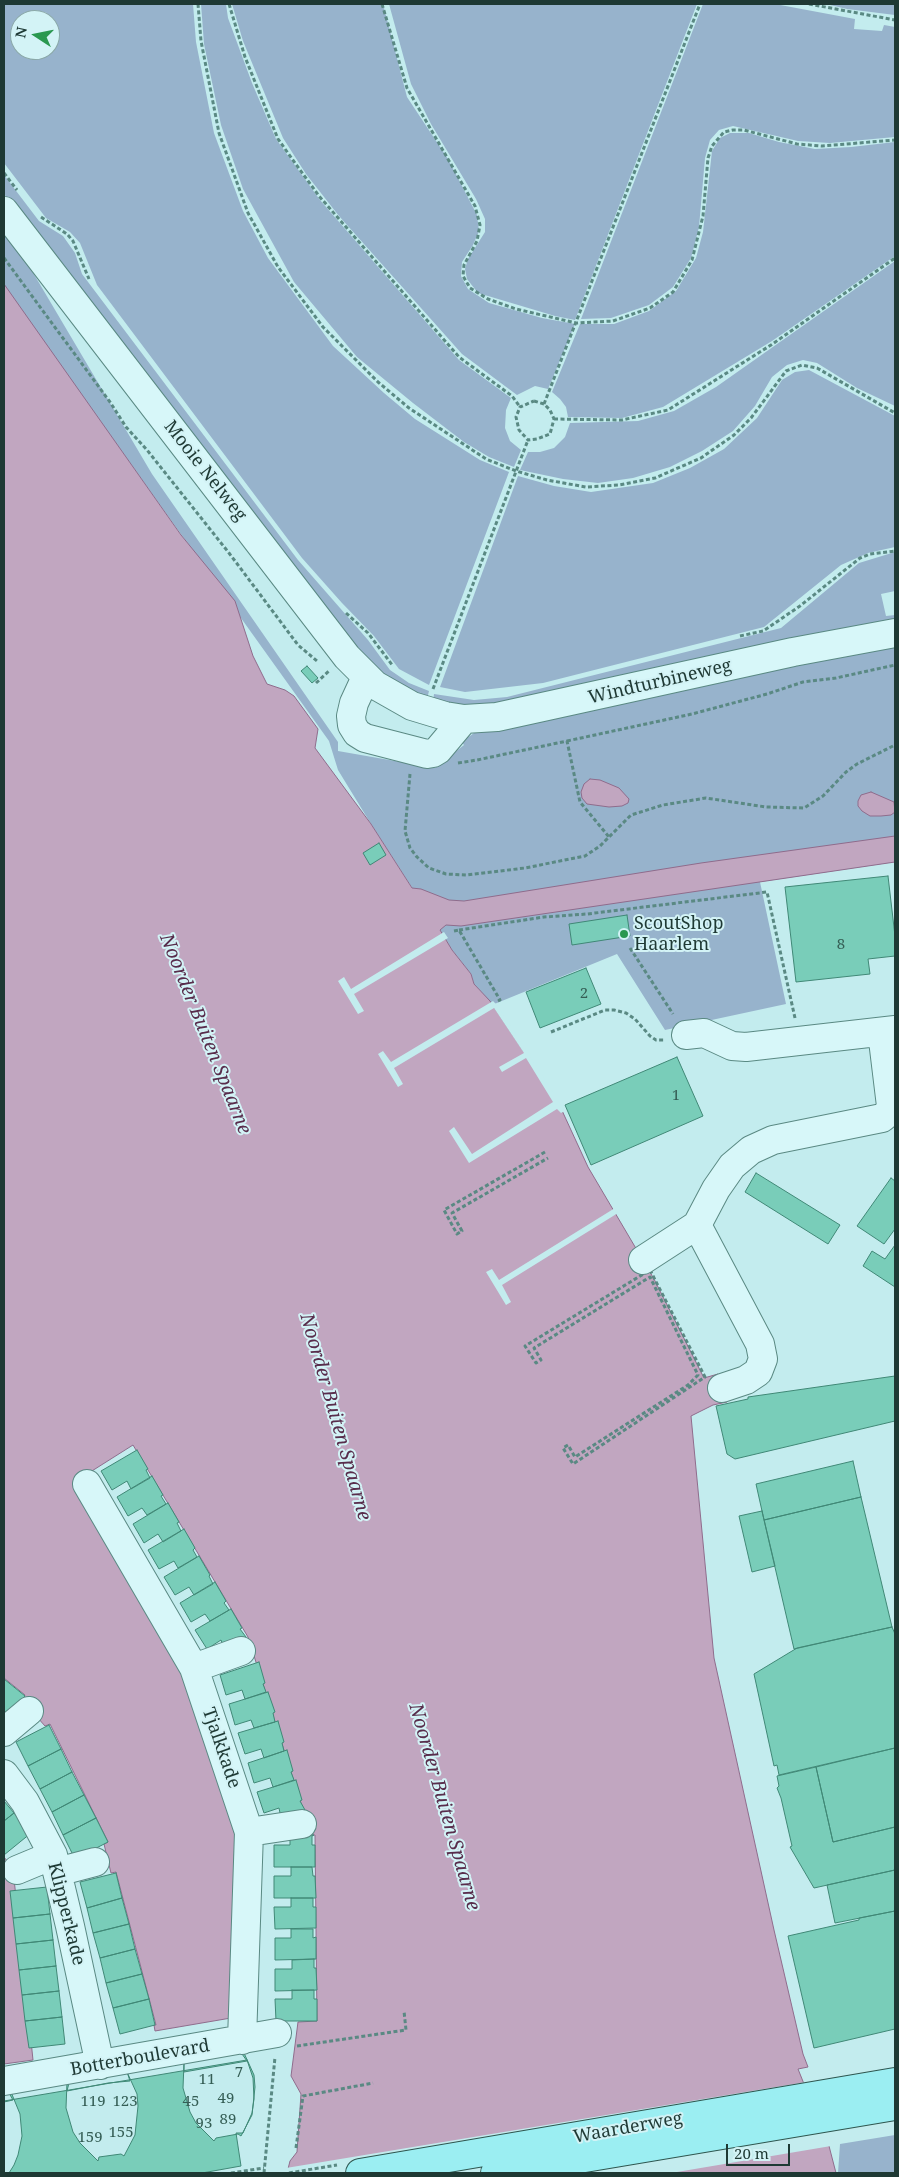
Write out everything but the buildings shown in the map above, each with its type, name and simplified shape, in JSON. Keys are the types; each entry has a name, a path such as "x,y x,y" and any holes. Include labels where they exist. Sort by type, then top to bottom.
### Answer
{"main road":[{"name":"Waarderweg","path":"360,2173 895,2082"},
{"name":"Waarderweg","path":"495,2173 895,2106"}],"street":[{"name":"Mooie Nelweg","path":"4,211 334,640 366,678 386,693 431,696"},
{"name":"Windturbineweg","path":"431,696 464,719 479,720 517,714 746,662 895,633"},
{"path":"366,678 354,703 351,716 352,725 348,733 423,752 438,750 464,719"},
{"path":"643,1260 697,1225 716,1189 732,1166 751,1150 773,1140 882,1118 888,1113 891,1106 889,1031 746,1047 732,1046 704,1033 686,1034"},
{"path":"697,1225 760,1344 764,1359 758,1372 746,1380 714,1383"},
{"name":"Tjalkkade","path":"87,1484 194,1668 249,1832 242,2040"},
{"path":"194,1668 241,1650"},
{"path":"4,1732 29,1711"},
{"name":"Klipperkade","path":"4,1774 25,1802 55,1863 100,2065"},
{"path":"249,1832 302,1824"},
{"path":"17,1870 55,1863 95,1862"},
{"name":"Botterboulevard","path":"4,2081 242,2040 286,2040"}],"path":[{"path":"198,4 201,41 219,133 248,213 278,267 323,328 378,382 409,408 486,459 516,471 547,480 586,487 619,485 656,478 700,458 734,435 751,418 786,371 802,365 817,368 895,413"},
{"path":"229,4 245,57 278,139 295,163 319,196 459,357 512,396 520,407"},
{"path":"382,4 408,88 475,206 480,225 477,241 464,265 463,276 470,288 488,299 516,309 576,322 613,321 650,308 673,292 692,260 703,216 708,158 712,146 724,132 744,130 797,144 822,146 895,140"},
{"path":"544,404 700,4"},
{"path":"809,4 865,16 895,20"},
{"path":"4,258 110,402 126,427 147,450 229,553 298,645 323,665"},
{"path":"554,419 622,420 668,410 771,345 895,258"},
{"path":"534,401 544,404 550,410 554,419 550,434 528,440 519,430 516,417 520,407 534,401"},
{"path":"434,686 528,440"},
{"path":"735,638 763,631 772,626 860,558 870,554 895,551"},
{"path":"340,607 368,633 398,670"},
{"path":"895,666 836,678 803,682 692,714 466,762 446,763 423,752 405,832 407,840 417,857 429,868 437,872 466,874 567,861 593,852 625,819 637,812 700,799 721,799 766,807 804,808 823,796 846,772 857,764 895,745"},
{"path":"566,741 580,802 609,837"},
{"path":"454,931 544,918 767,892 799,1040"},
{"path":"459,930 500,1000 496,1002"},
{"path":"552,1032 605,1010 614,1010 630,1016 642,1030 656,1040 665,1040 686,1034 630,948"},
{"path":"545,1152 444,1210 457,1234 462,1231 452,1213 548,1158"},
{"path":"650,1270 714,1383 573,1464 563,1448 568,1445 576,1457 688,1385 698,1375 650,1278 534,1348 541,1360 536,1363 525,1346 650,1270"},
{"path":"264,2173 286,2040 406,2030 404,2011"},
{"path":"296,2148 303,2096 373,2083"},
{"path":"231,2173 264,2168"}],"shaded area":[{"path":"4,4 193,4 196,42 214,133 243,211 268,258 333,346 384,393 415,419 480,460 509,472 429,685 399,669 374,636 302,558 97,285 80,243 70,232 46,218 4,163"},
{"path":"201,4 226,4 228,18 252,83 276,139 320,200 459,360 511,398 506,410 505,428 510,441 521,450 514,467 489,457 464,442 357,357 294,282 243,189 221,125 204,44"},
{"path":"232,4 383,4 407,97 448,159 477,215 479,231 462,262 461,276 468,289 489,303 542,318 575,324 548,389 535,386 517,395 462,354 339,216 306,174 283,138 243,41"},
{"path":"389,4 697,4 575,320 555,316 478,293 467,279 465,269 468,259 485,232 485,219 476,199 431,124 411,84"},
{"path":"703,4 775,4 855,19 854,29 882,31 884,25 895,27 895,137 830,143 798,141 733,126 719,130 710,140 705,158 699,227 691,258 673,287 649,305 611,318 581,319"},
{"path":"826,4 895,4 895,15 847,9"},
{"path":"730,133 749,133 779,142 815,149 895,142 895,256 772,341 663,407 622,418 568,417 566,407 552,392 580,324 614,324 649,311 676,291 696,258 703,232 712,151 720,138"},
{"path":"4,175 39,221 63,236 75,253 82,274 298,560 368,640 390,670 409,683 429,691 427,699 390,684 334,622 122,342 4,194"},
{"path":"4,230 22,254 152,474 338,742 338,751 435,768 464,745 460,740 478,730 895,645 895,862 760,882 786,1004 665,1030 617,954 492,1005 474,984 471,974 452,950 371,824 338,770 329,741 4,287"},
{"path":"895,261 895,406 857,388 817,363 803,360 787,365 772,377 755,406 733,431 702,451 670,467 633,478 598,483 563,479 520,470 528,452 540,452 554,448 565,437 570,423 638,421 674,411 716,387"},
{"path":"809,370 895,416 895,547 868,553 841,565 764,627 543,683 465,692 440,687 518,476 554,486 591,492 653,483 690,468 724,449 757,418 782,380 795,372"},
{"path":"895,552 895,591 881,594 886,616 895,615 895,622 504,704 474,708 433,701 434,694 474,700 507,697 781,628 859,563"},
{"path":"895,2135 895,2173 838,2173 840,2144"}],"water":[{"name":"Noorder Buiten Spaarne","path":"4,284 181,535 235,601 253,656 267,684 285,690 294,696 318,729 315,748 371,824 412,888 421,889 449,900 464,901 701,863 895,836 895,862 461,926 446,925 440,930 452,950 471,974 474,984 490,1001 559,1104 588,1167 654,1279 704,1378 718,1374 727,1402 713,1405 691,1416 714,1658 774,1930 803,2054 808,2067 798,2069 829,2146 836,2173 287,2173 290,2161 297,2152 301,2094 291,2076 298,2022 317,2021 315,1835 311,1835 248,1637 133,1445 76,1481 185,1671 236,1838 231,2018 155,2031 154,2025 156,2025 116,1872 111,1873 104,1844 108,1842 50,1724 45,1726 22,1700 25,1695 4,1678"},
{"path":"590,779 600,780 619,788 629,799 628,803 622,806 609,807 587,804 582,798 581,792 584,784"},
{"path":"871,792 894,802 895,812 891,815 870,816 862,811 858,806 858,801 861,795"},
{"path":"4,1857 13,1869 33,2060 4,2064"}],"pier":[{"path":"444,932 448,938 354,994 364,1011 358,1014 338,981 344,977 351,989"},
{"path":"493,1001 565,1111 561,1113 557,1109 469,1163 449,1131 454,1127 472,1154 553,1102 526,1058 502,1072 499,1067 524,1053 494,1008 394,1068 403,1084 398,1087 378,1054 383,1051 391,1062"},
{"path":"615,1208 618,1213 502,1285 511,1302 506,1305 486,1272 492,1269 499,1280"},
{"path":"806,2082 831,2146 671,2173 284,2173 286,2168"}],"place":[{"name":"ScoutShop Haarlem","path":"624,934"}]}
